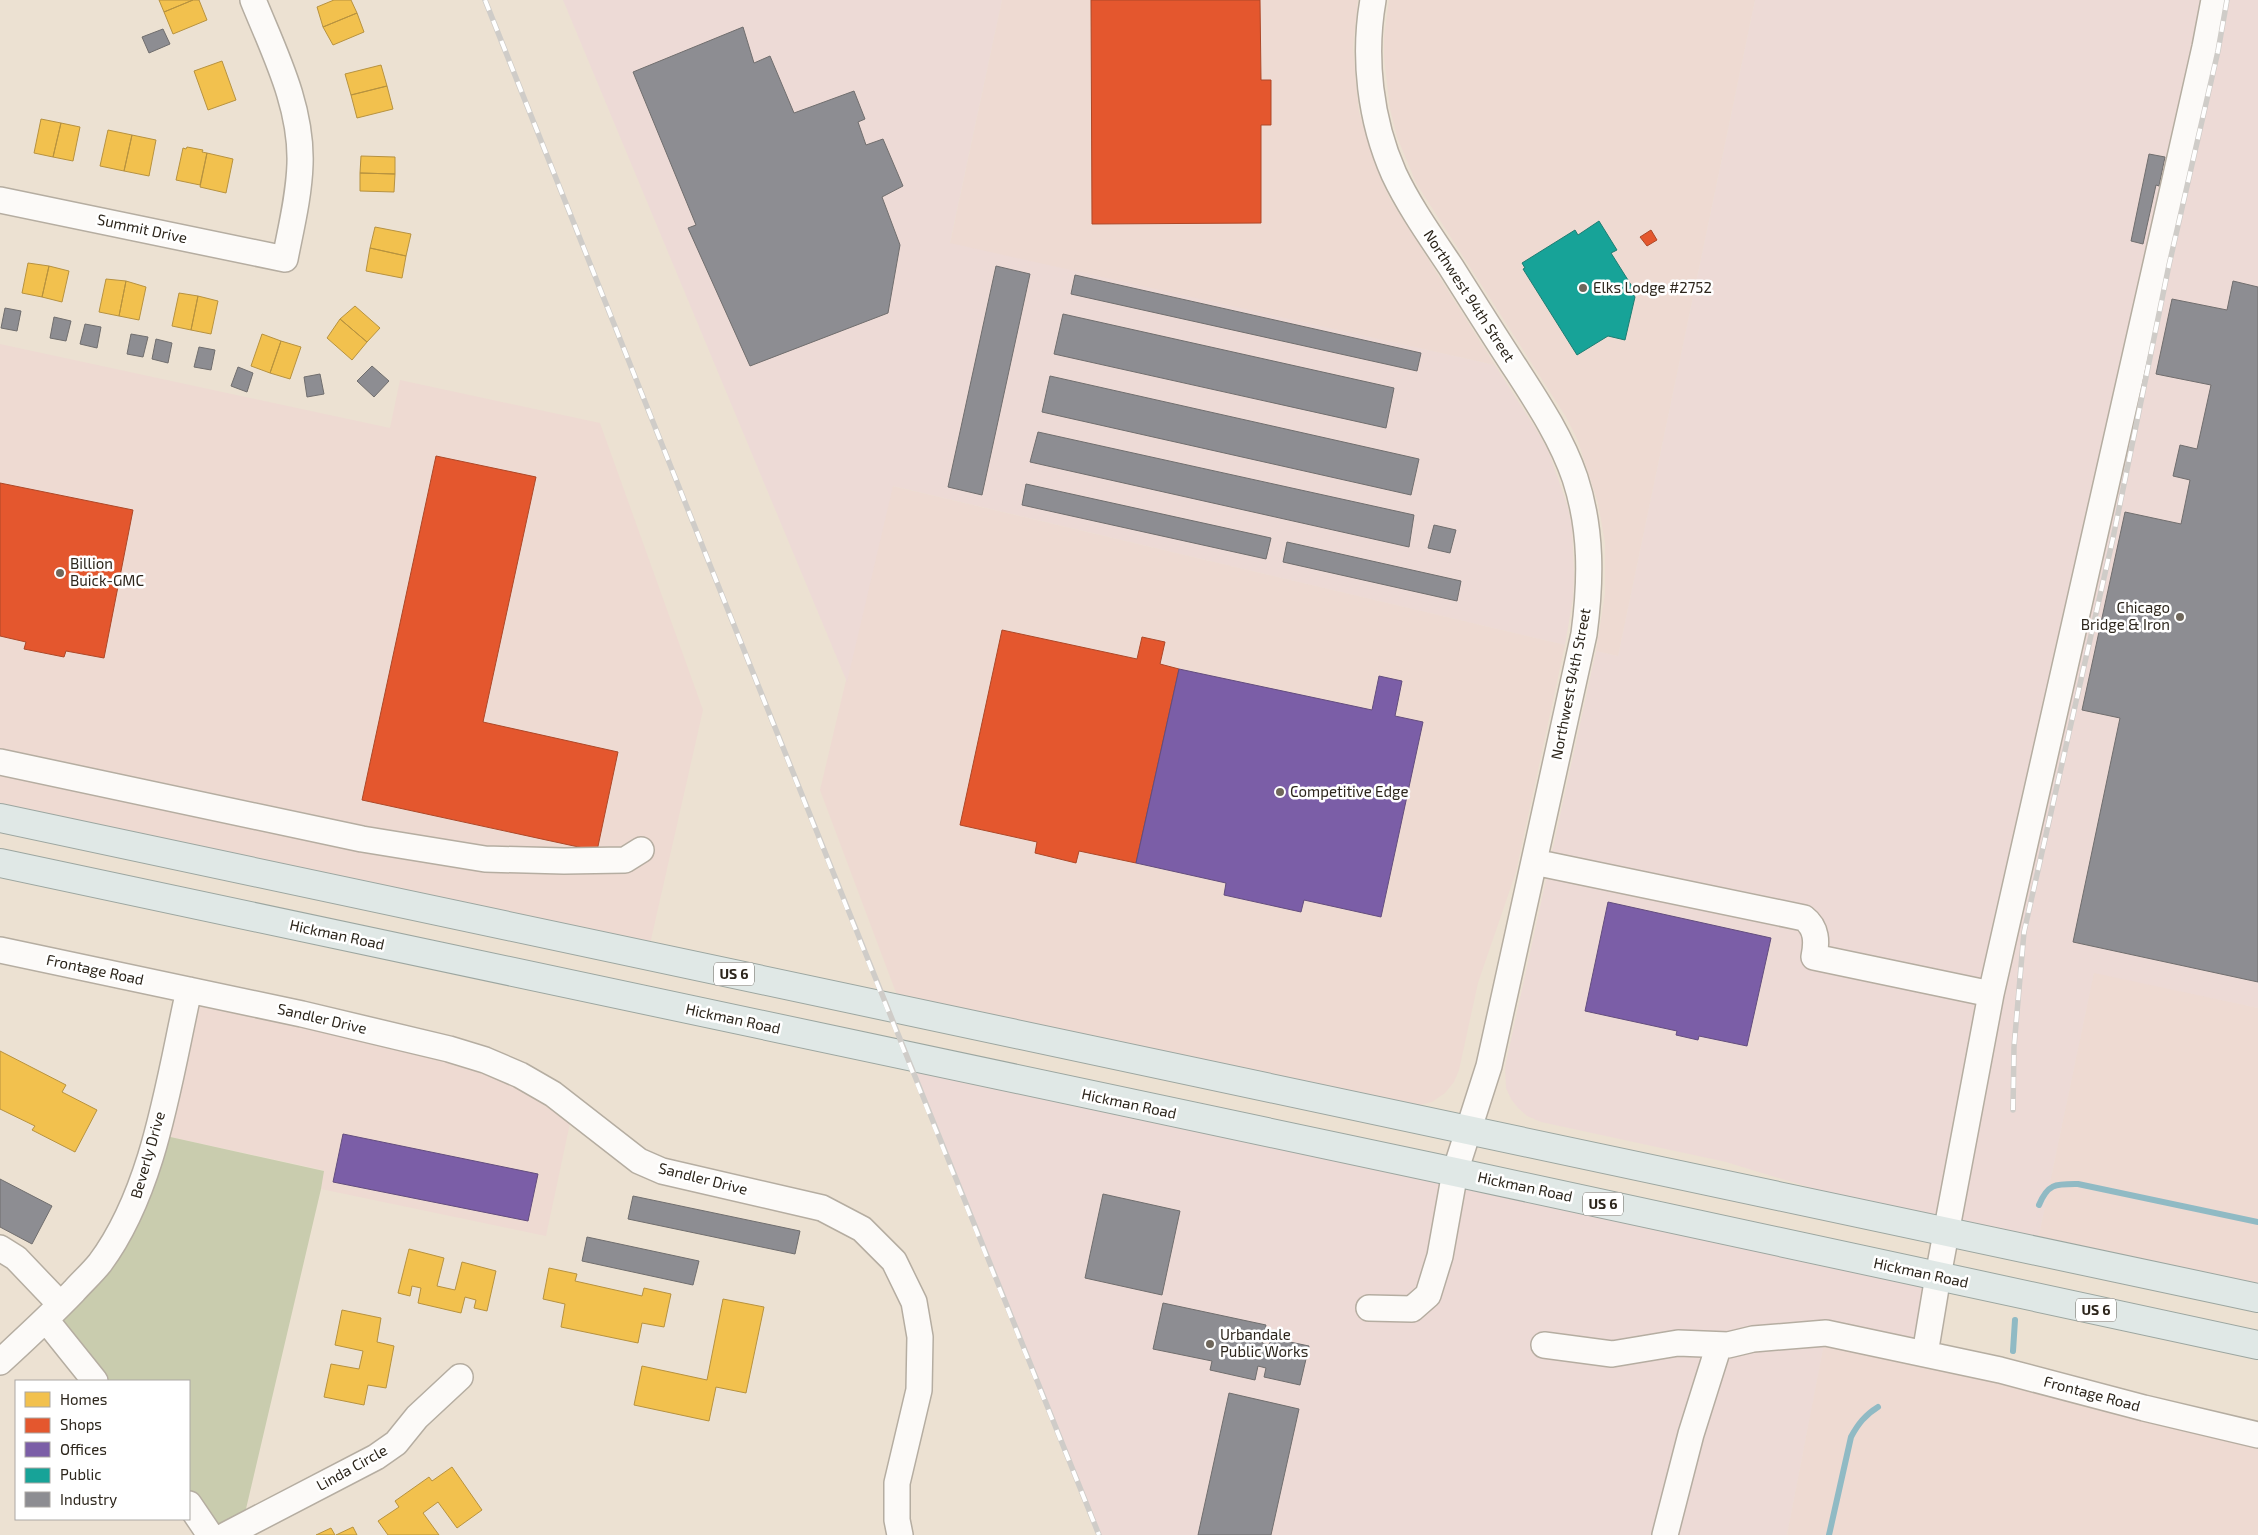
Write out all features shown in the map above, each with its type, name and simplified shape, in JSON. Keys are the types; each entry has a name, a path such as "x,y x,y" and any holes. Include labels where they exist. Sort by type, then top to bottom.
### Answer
{"main road":[{"name":"US 6","path":"0,818 2258,1298"},
{"name":"Hickman Road","path":"0,863 1455,1172 2258,1345"}],"street":[{"name":"Summit Drive","path":"0,200 285,259 297,196 300,164 299,131 292,100 253,0"},
{"name":"Northwest 94th Street","path":"1369,1308 1412,1309 1428,1295 1440,1256 1455,1172 1489,1066 1584,634 1589,594 1590,550 1584,509 1575,477 1556,433 1426,229 1394,174 1381,137 1372,96 1368,50 1373,0"},
{"path":"1925,1354 1991,994 2205,47 2214,0"},
{"path":"0,762 362,839 485,859 625,860 641,850"},
{"path":"1534,862 1804,918 1810,922 1814,930 1816,945 1814,957 1991,994"},
{"name":"Frontage Road","path":"0,950 189,990"},
{"name":"Beverly Drive","path":"0,1362 53,1312 99,1264 118,1236 134,1206 152,1153 189,990"},
{"name":"Sandler Drive","path":"189,990 311,1016 449,1049 485,1060 520,1075 553,1094 639,1160 662,1171 822,1208 862,1229 894,1261 914,1302 920,1337 919,1390 898,1483 897,1520 900,1535"},
{"path":"0,1248 16,1258 53,1312 94,1380"},
{"name":"Frontage Road","path":"1544,1345 1612,1354 1678,1342 1728,1345 1753,1339 1826,1333 2000,1370 2144,1408 2258,1435"},
{"path":"1665,1535 1691,1434 1719,1345"},
{"name":"Linda Circle","path":"226,1535 376,1457 396,1443 417,1417 460,1377"},
{"path":"190,1505 210,1535"}],"shaded area":[{"path":"563,0 1002,0 950,243 1495,365 1548,450 1567,504 1572,526 1574,574 1573,598 1565,645 893,486 847,682"},
{"path":"1002,0 1358,0 1353,47 1359,112 1378,172 1390,199 1495,365 950,244"},
{"path":"1389,0 1755,0 1618,656 1596,651 1605,594 1605,543 1598,503 1578,441 1566,417 1416,183 1397,137 1390,109 1384,58 1384,36"},
{"path":"1755,0 2258,0 2258,1008 2094,973 2038,1240 1861,1203 1726,1162 1541,1122 1527,1116 1518,1108 1506,1088 1505,1067 1596,651 1618,656"},
{"path":"0,344 390,428 400,380 600,423 703,710 650,944 0,805"},
{"path":"892,486 1565,645 1516,872 1478,983 1459,1070 1454,1082 1445,1093 1432,1102 1409,1105 898,998 820,790"},
{"path":"2094,972 2258,1008 2258,1285 2038,1240"},
{"path":"189,990 449,1049 573,1109 546,1236 321,1189 323,1170 157,1134"},
{"path":"905,1056 1938,1276 1925,1354 1826,1334 1787,1535 1099,1535"},
{"path":"1826,1333 2258,1435 2258,1535 1787,1535"}],"green space":[{"path":"157,1134 324,1171 242,1526 226,1535 190,1505 190,1380 94,1380 46,1320 99,1264"}],"building: Homes":[{"path":"159,0 193,0 164,12"},
{"path":"193,0 199,0 207,20 173,34 164,12"},
{"path":"334,0 351,0 357,13 323,27 317,7"},
{"path":"357,13 364,32 333,45 323,27"},
{"path":"222,61 236,100 208,110 194,71"},
{"path":"381,65 387,86 351,95 345,74"},
{"path":"387,86 393,109 357,118 351,95"},
{"path":"41,119 61,123 53,157 34,153"},
{"path":"61,123 80,127 73,161 53,157"},
{"path":"108,130 132,135 124,171 100,166"},
{"path":"132,135 156,140 149,176 124,171"},
{"path":"187,147 203,150 202,152 207,153 200,185 176,180 183,148 186,149"},
{"path":"207,153 233,159 226,193 200,187"},
{"path":"361,156 395,157 395,174 360,173"},
{"path":"360,173 395,174 394,192 360,191"},
{"path":"375,227 411,234 406,256 370,248"},
{"path":"370,248 406,256 402,278 366,271"},
{"path":"28,263 49,266 42,297 22,293"},
{"path":"49,266 69,271 62,302 42,297"},
{"path":"106,279 126,281 119,316 99,312"},
{"path":"126,281 146,287 139,320 119,316"},
{"path":"179,293 198,296 191,330 172,326"},
{"path":"198,296 218,301 211,334 191,330"},
{"path":"355,306 380,328 367,342 340,319"},
{"path":"340,319 367,342 352,360 327,338"},
{"path":"262,334 281,341 270,373 251,366"},
{"path":"281,341 301,347 290,379 270,373"},
{"path":"0,1051 66,1085 62,1092 97,1110 75,1152 32,1130 35,1126 0,1109"},
{"path":"409,1249 444,1258 437,1286 455,1290 462,1262 496,1271 487,1311 474,1308 476,1300 465,1297 461,1313 418,1303 421,1288 412,1286 410,1296 398,1293"},
{"path":"549,1268 577,1274 575,1281 642,1296 644,1288 671,1294 664,1327 642,1323 638,1343 561,1327 565,1304 543,1299"},
{"path":"723,1299 764,1307 746,1393 716,1387 709,1421 634,1405 642,1366 707,1380"},
{"path":"342,1310 381,1318 377,1342 394,1346 386,1388 368,1385 364,1405 324,1397 331,1364 359,1369 363,1351 335,1345"},
{"path":"452,1467 482,1510 457,1528 438,1502 423,1513 439,1535 388,1535 378,1521 399,1507 395,1501 429,1477 432,1481"},
{"path":"353,1527 357,1535 336,1535"},
{"path":"331,1528 335,1535 316,1535"}],"building: Shops":[{"path":"1091,0 1260,0 1261,80 1271,80 1271,125 1261,125 1261,223 1092,224"},
{"path":"1651,230 1657,240 1647,246 1640,237"},
{"path":"436,456 536,477 483,722 618,752 597,851 362,800"},
{"name":"Billion Buick-GMC","path":"0,483 133,510 104,658 66,651 64,657 24,649 26,642 0,636"},
{"path":"1002,630 1137,659 1142,637 1165,642 1160,664 1179,669 1136,863 1079,851 1076,863 1035,853 1037,842 960,825"}],"building: Offices":[{"name":"Competitive Edge","path":"1179,669 1372,710 1379,676 1402,681 1395,716 1423,722 1381,917 1304,900 1301,912 1224,895 1226,883 1136,863"},
{"path":"1608,902 1771,938 1747,1046 1699,1036 1698,1040 1676,1035 1677,1031 1585,1011"},
{"path":"343,1134 538,1174 528,1221 333,1182"}],"building: Public":[{"name":"Elks Lodge #2752","path":"1599,221 1617,250 1611,253 1633,288 1630,289 1635,297 1625,340 1608,336 1577,355 1523,269 1525,268 1522,263 1575,230 1578,235"}],"building: Industry":[{"path":"743,27 754,63 770,56 794,113 854,91 865,119 858,122 866,145 883,139 903,186 882,197 900,245 888,313 750,366 688,228 696,225 633,72"},
{"path":"163,29 170,44 149,53 142,37"},
{"path":"2149,154 2165,157 2159,186 2156,185 2143,244 2131,241"},
{"path":"996,266 1030,274 982,495 948,487"},
{"path":"1075,275 1421,353 1417,371 1071,294"},
{"name":"Chicago Bridge & Iron","path":"2233,281 2258,287 2258,982 2073,942 2120,718 2082,710 2125,512 2181,524 2190,480 2173,476 2180,445 2197,449 2211,385 2156,374 2172,299 2227,310"},
{"path":"5,308 21,311 17,331 1,328"},
{"path":"1063,314 1394,388 1386,428 1054,354"},
{"path":"54,317 71,321 66,341 50,338"},
{"path":"85,324 101,327 97,348 80,344"},
{"path":"131,334 148,337 143,357 127,354"},
{"path":"156,339 172,343 168,363 152,359"},
{"path":"199,347 215,350 211,370 194,367"},
{"path":"372,366 389,381 374,397 357,381"},
{"path":"238,367 253,373 247,392 231,386"},
{"path":"320,374 324,394 307,397 304,377"},
{"path":"1050,376 1419,459 1411,495 1042,412"},
{"path":"1038,432 1414,515 1409,547 1030,462"},
{"path":"1026,484 1271,538 1266,559 1022,505"},
{"path":"1434,525 1456,530 1450,553 1428,548"},
{"path":"1287,542 1461,581 1457,601 1283,562"},
{"path":"0,1179 52,1206 32,1244 0,1227"},
{"path":"1103,1194 1180,1211 1162,1295 1085,1278"},
{"path":"633,1196 800,1231 795,1254 628,1219"},
{"path":"587,1237 699,1261 693,1285 582,1261"},
{"name":"Urbandale Public Works","path":"1163,1303 1266,1325 1262,1343 1269,1345 1271,1338 1309,1346 1300,1385 1264,1377 1266,1368 1258,1366 1255,1380 1210,1370 1212,1361 1153,1349"},
{"path":"1229,1393 1299,1409 1271,1535 1198,1535"}],"waterway":[{"path":"2039,1205 2046,1192 2054,1186 2078,1184 2258,1222"},
{"path":"2013,1351 2015,1320"},
{"path":"1829,1535 1851,1437 1862,1420 1878,1407"}],"railway":[{"path":"485,0 1099,1535"},
{"path":"2013,1110 2014,1047 2024,932 2113,538 2169,265 2218,51 2227,0"}],"place":[{"name":"Elks Lodge #2752","path":"1583,288"},
{"name":"Billion Buick-GMC","path":"60,573"},
{"name":"Chicago Bridge & Iron","path":"2180,617"},
{"name":"Competitive Edge","path":"1280,792"},
{"name":"Urbandale Public Works","path":"1210,1344"}]}
